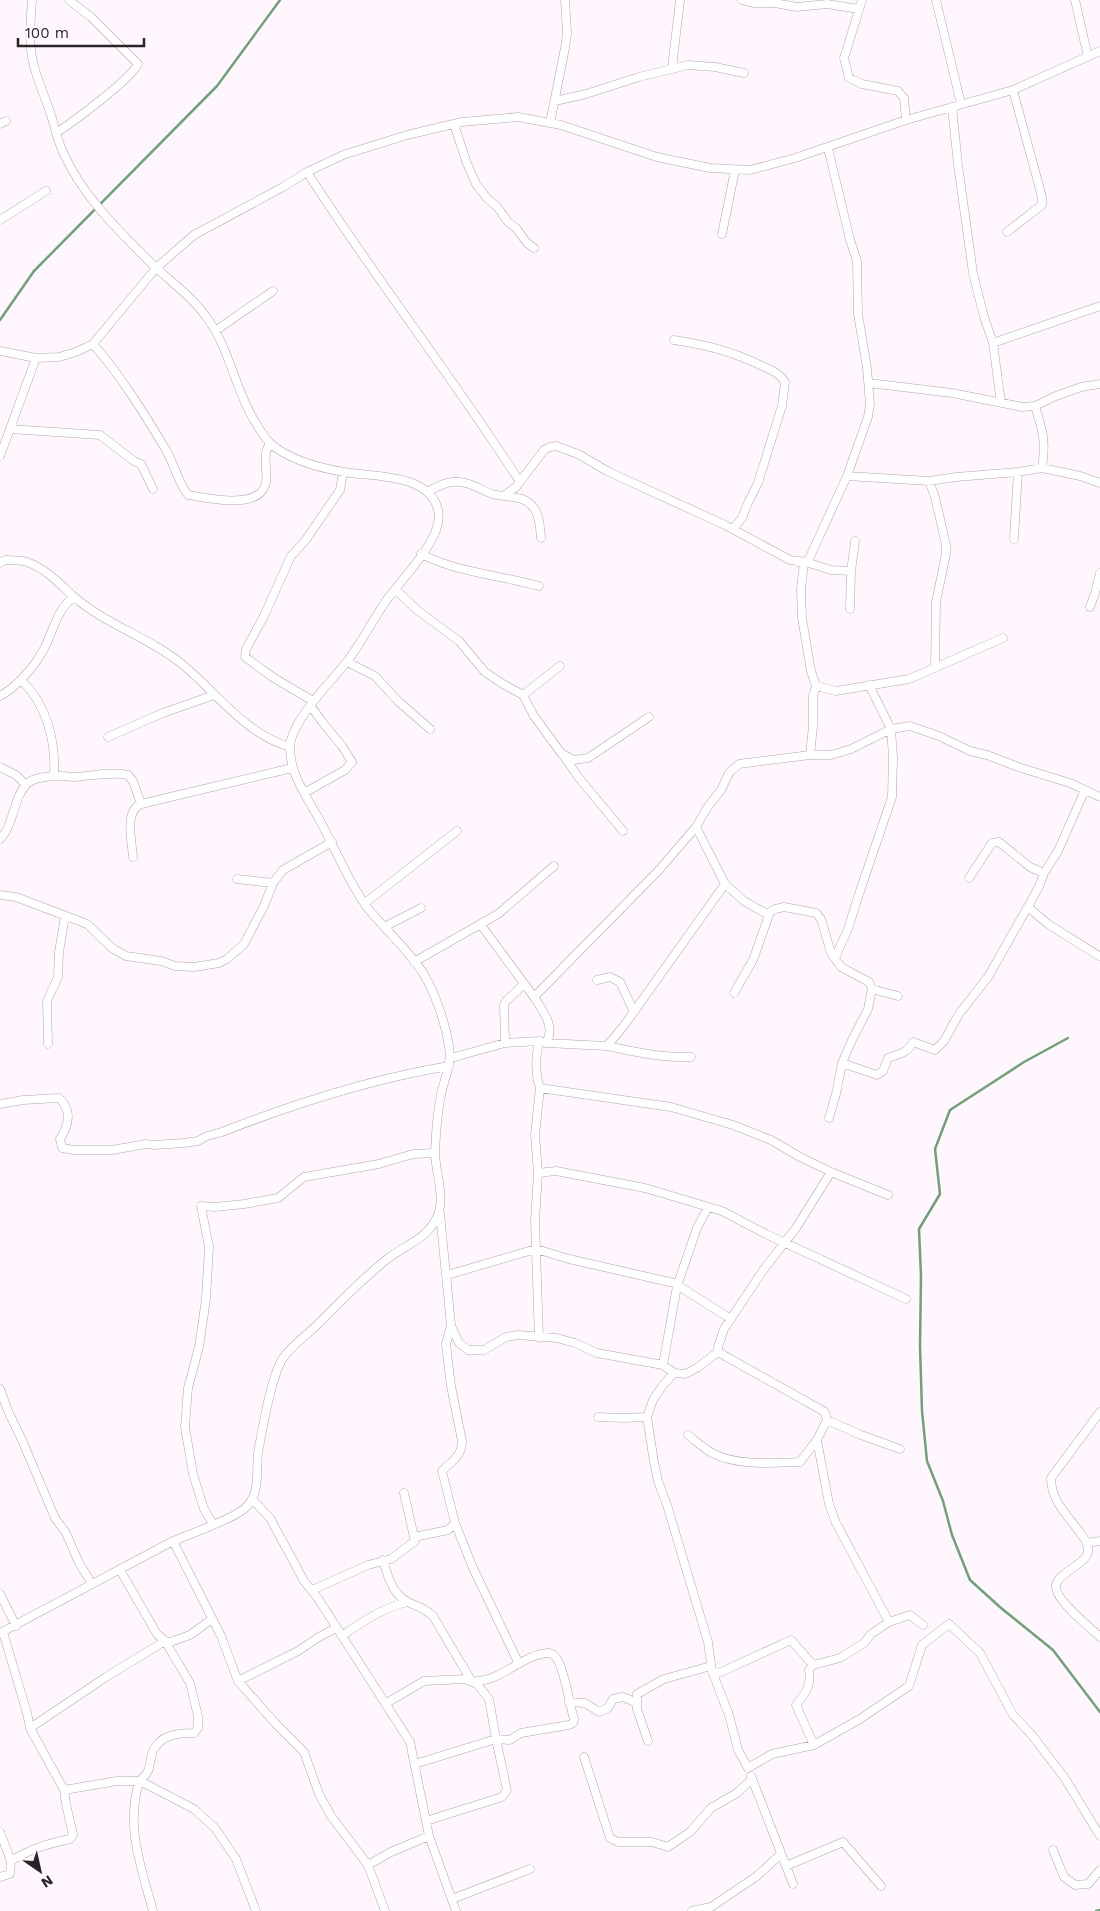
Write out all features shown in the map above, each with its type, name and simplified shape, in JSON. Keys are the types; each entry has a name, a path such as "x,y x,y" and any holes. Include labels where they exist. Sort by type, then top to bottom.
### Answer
{"street":[{"path":"32,0 31,50 39,86 60,147 70,166 90,198 103,214 206,315 221,343 247,408 270,444 294,459 343,472 396,478 412,483 427,492 436,503 439,511 438,521 430,543 395,589 347,662 311,703 291,738 290,747 292,768 357,892 423,972 434,994 447,1035 450,1062 441,1094 435,1153 440,1186 440,1214 451,1325 459,1344 468,1350 484,1350 518,1334 539,1338 557,1338 575,1343 597,1353 663,1365 674,1374 685,1374 697,1368 718,1352 724,1329 764,1269 796,1228 830,1172"},
{"path":"56,133 74,121 125,78 138,64 91,16 69,0"},
{"path":"550,124 566,41 564,0"},
{"path":"672,68 680,0"},
{"path":"742,0 752,3 775,3 797,7 827,4 859,9"},
{"path":"862,0 844,58 850,78 862,84 901,93 904,98 906,120"},
{"path":"936,0 961,104"},
{"path":"1076,0 1088,57"},
{"path":"0,351 36,358 59,357 93,344 156,268 194,234 283,187 306,172 343,155 407,135 454,124 502,117 518,117 550,124 656,157 710,168 750,170 828,148 952,106 1013,90 1100,52"},
{"path":"555,101 586,94 639,76 688,65 715,67 744,73"},
{"path":"1007,232 1042,205 1042,197 1013,90"},
{"path":"952,106 973,273 984,317 993,343 1001,403"},
{"path":"454,124 476,184 527,243 534,248"},
{"path":"810,755 813,726 813,696 816,686 811,671 802,618 801,589 803,562 847,476 868,417 870,404 858,314 857,261 850,240 828,148"},
{"path":"722,234 735,170"},
{"path":"306,172 367,262 481,422 520,482"},
{"path":"0,220 46,190"},
{"path":"215,331 273,291"},
{"path":"993,343 1100,306"},
{"path":"674,340 732,352 776,372 786,382 782,406 758,483 742,518 733,529"},
{"path":"93,344 112,366 157,436 188,495 232,501 256,496 265,488 266,453 270,444"},
{"path":"0,456 36,358"},
{"path":"868,383 952,394 1022,407 1035,406 1081,387 1100,384"},
{"path":"1035,406 1045,436 1042,468"},
{"path":"10,429 100,436 141,464 153,489"},
{"path":"504,495 520,482 544,450 550,446 556,446 578,454 609,472 733,529 790,560 831,570 851,571"},
{"path":"847,476 929,482 956,477 1042,468 1080,476 1100,483"},
{"path":"304,793 345,770 352,762 342,746 323,723 311,703 245,657 246,649 264,616 290,556 305,541 340,490 343,472"},
{"path":"1014,540 1018,472"},
{"path":"427,492 451,482 464,482 492,494 527,501 536,510 541,538"},
{"path":"929,482 935,497 946,545 946,554 936,602 935,668"},
{"path":"850,609 851,571 855,541"},
{"path":"422,554 456,569 539,586"},
{"path":"0,563 5,560 28,562 58,582 74,597 99,615 163,651 182,664 255,731 279,744 290,747"},
{"path":"1090,607 1100,573"},
{"path":"395,589 417,610 459,641 486,672 523,695 534,716 578,778 623,831"},
{"path":"0,696 22,680 44,648 52,628 68,601 74,597"},
{"path":"816,686 836,691 909,679 1003,638"},
{"path":"347,662 375,676 399,702 430,729"},
{"path":"523,695 560,666"},
{"path":"22,680 32,689 47,721 54,746 54,776"},
{"path":"835,958 848,929 862,882 892,797 893,757 891,729 869,685"},
{"path":"108,736 163,713 214,695"},
{"path":"562,753 573,760 588,758 649,717"},
{"path":"534,997 638,892 696,827 707,808 721,790 729,773 739,764 810,755 831,755 851,749 891,729 910,726 924,730 970,752 987,755 1070,783 1100,797"},
{"path":"0,767 16,775 26,785"},
{"path":"133,857 131,814 135,806 292,768"},
{"path":"0,839 9,827 16,803 26,785 32,780 54,776 69,777 119,773 128,775 133,780 141,804"},
{"path":"842,1064 877,1075 883,1071 888,1058 904,1053 913,1042 935,1050 944,1041 958,1014 988,977 1028,907 1044,873 1058,851 1085,790"},
{"path":"696,827 725,884 744,901 767,914 784,907 816,913 821,919 826,940 841,967 869,982 872,989 868,1010 842,1064 829,1118"},
{"path":"365,903 457,831"},
{"path":"0,895 16,897 87,924 112,948 126,956 175,966 202,966 219,963 227,959 244,944 264,906 273,883 283,870 332,842"},
{"path":"969,878 992,843 1000,842 1030,867 1044,873"},
{"path":"414,962 498,914 554,866"},
{"path":"237,879 273,883"},
{"path":"607,1046 634,1012 725,884"},
{"path":"1028,907 1048,924 1099,956"},
{"path":"384,927 421,908"},
{"path":"734,993 753,960 770,912"},
{"path":"48,1044 47,1001 58,977 59,952 65,916"},
{"path":"481,925 534,997 548,1022 550,1037 537,1049 540,1088 535,1135 538,1173 535,1221 539,1338"},
{"path":"597,980 610,977 620,982 634,1012"},
{"path":"505,1043 504,1006 506,1000 524,984"},
{"path":"872,989 898,996"},
{"path":"0,1104 23,1100 59,1098 66,1104 68,1114 66,1129 60,1139 62,1148 74,1150 112,1150 146,1144 167,1145 198,1141 207,1136 329,1094 450,1062 505,1043 543,1042 607,1046 643,1054 676,1058 690,1057"},
{"path":"540,1088 671,1107 740,1128 771,1140 830,1172 888,1195"},
{"path":"213,1524 204,1510 193,1474 186,1428 188,1388 199,1347 206,1298 209,1247 201,1206 215,1207 244,1204 278,1198 304,1177 378,1164 413,1154 435,1153"},
{"path":"538,1173 556,1171 645,1188 722,1211 906,1299"},
{"path":"663,1365 678,1286 697,1228 708,1207"},
{"path":"11,1861 56,1842 70,1839 74,1834 64,1790 30,1728 2,1633 173,1541 244,1509 256,1490 258,1457 271,1390 282,1359 390,1258 418,1241 432,1228 440,1214"},
{"path":"447,1274 536,1249 678,1286 731,1319"},
{"path":"451,1325 446,1344 462,1449 459,1455 442,1471 455,1523 473,1568 519,1664"},
{"path":"688,1435 713,1454 735,1460 762,1463 800,1462 817,1440 827,1420 825,1412 817,1407 718,1352"},
{"path":"674,1374 663,1385 653,1400 647,1417 658,1481 708,1642 712,1668 729,1715 738,1750 748,1768 793,1884"},
{"path":"0,1389 55,1518 66,1533 92,1584"},
{"path":"0,1415 8,1411"},
{"path":"1100,1412 1051,1478 1054,1498 1087,1543 1088,1554 1059,1579 1056,1584 1057,1591 1064,1602 1100,1637"},
{"path":"598,1416 647,1417"},
{"path":"827,1420 861,1436 900,1449"},
{"path":"817,1440 829,1504 836,1524 888,1622"},
{"path":"312,1590 368,1565 391,1559 415,1541 404,1493"},
{"path":"252,1499 270,1518 304,1581 312,1590 410,1742 428,1836 456,1911"},
{"path":"414,1537 448,1530 455,1523"},
{"path":"173,1541 221,1636 238,1681 275,1724 304,1752 319,1794 331,1816 368,1865 385,1911"},
{"path":"1087,1543 1100,1541"},
{"path":"382,1560 391,1584 400,1597 407,1602 425,1608 432,1616 472,1682"},
{"path":"120,1570 157,1634 165,1641 190,1683 198,1716 198,1728 194,1733 178,1732 160,1742 154,1748 148,1773 140,1781 133,1819 136,1845 153,1911"},
{"path":"0,1594 16,1626"},
{"path":"342,1636 360,1623 391,1606 407,1602"},
{"path":"814,1745 796,1705 806,1692 811,1678 810,1670 813,1665 840,1658 864,1643 871,1634 888,1622 910,1615 922,1625"},
{"path":"30,1728 106,1677 165,1641 170,1642 190,1635 212,1619"},
{"path":"748,1768 772,1754 814,1745 860,1719 909,1686 922,1645 949,1624 980,1653 1013,1715 1031,1734 1064,1777 1100,1836"},
{"path":"238,1681 298,1651 336,1628"},
{"path":"648,1741 637,1709 637,1694 664,1679 712,1668 719,1673 791,1640 813,1665"},
{"path":"415,1764 496,1739 510,1740 521,1733 573,1723 574,1719 561,1669 558,1660 553,1654 548,1652 519,1664 495,1677 484,1681 472,1682"},
{"path":"385,1704 424,1681 465,1679 477,1684 488,1699 507,1790 502,1796 426,1821"},
{"path":"569,1702 585,1703 599,1712 608,1708 613,1699 623,1697 637,1702"},
{"path":"584,1758 610,1838 618,1842 652,1842 668,1847 690,1832 711,1808 737,1793 752,1779"},
{"path":"64,1790 117,1782 140,1781 194,1809 215,1828 236,1859 256,1911"},
{"path":"0,1832 11,1861 10,1874 0,1877"},
{"path":"368,1865 391,1852 428,1836"},
{"path":"786,1866 842,1842 882,1886"},
{"path":"1053,1850 1064,1878 1075,1885 1088,1884 1100,1870"},
{"path":"692,1911 711,1907 757,1876 781,1854"},
{"path":"452,1899 530,1869"}],"waterway":[{"path":"0,320 34,271 217,86 280,0"},
{"path":"1068,1038 1024,1062 950,1110 935,1149 940,1194 919,1229 922,1411 927,1461 943,1501 952,1535 970,1580 1053,1650 1100,1712"},
{"path":"1096,1911 1100,1910"}]}
